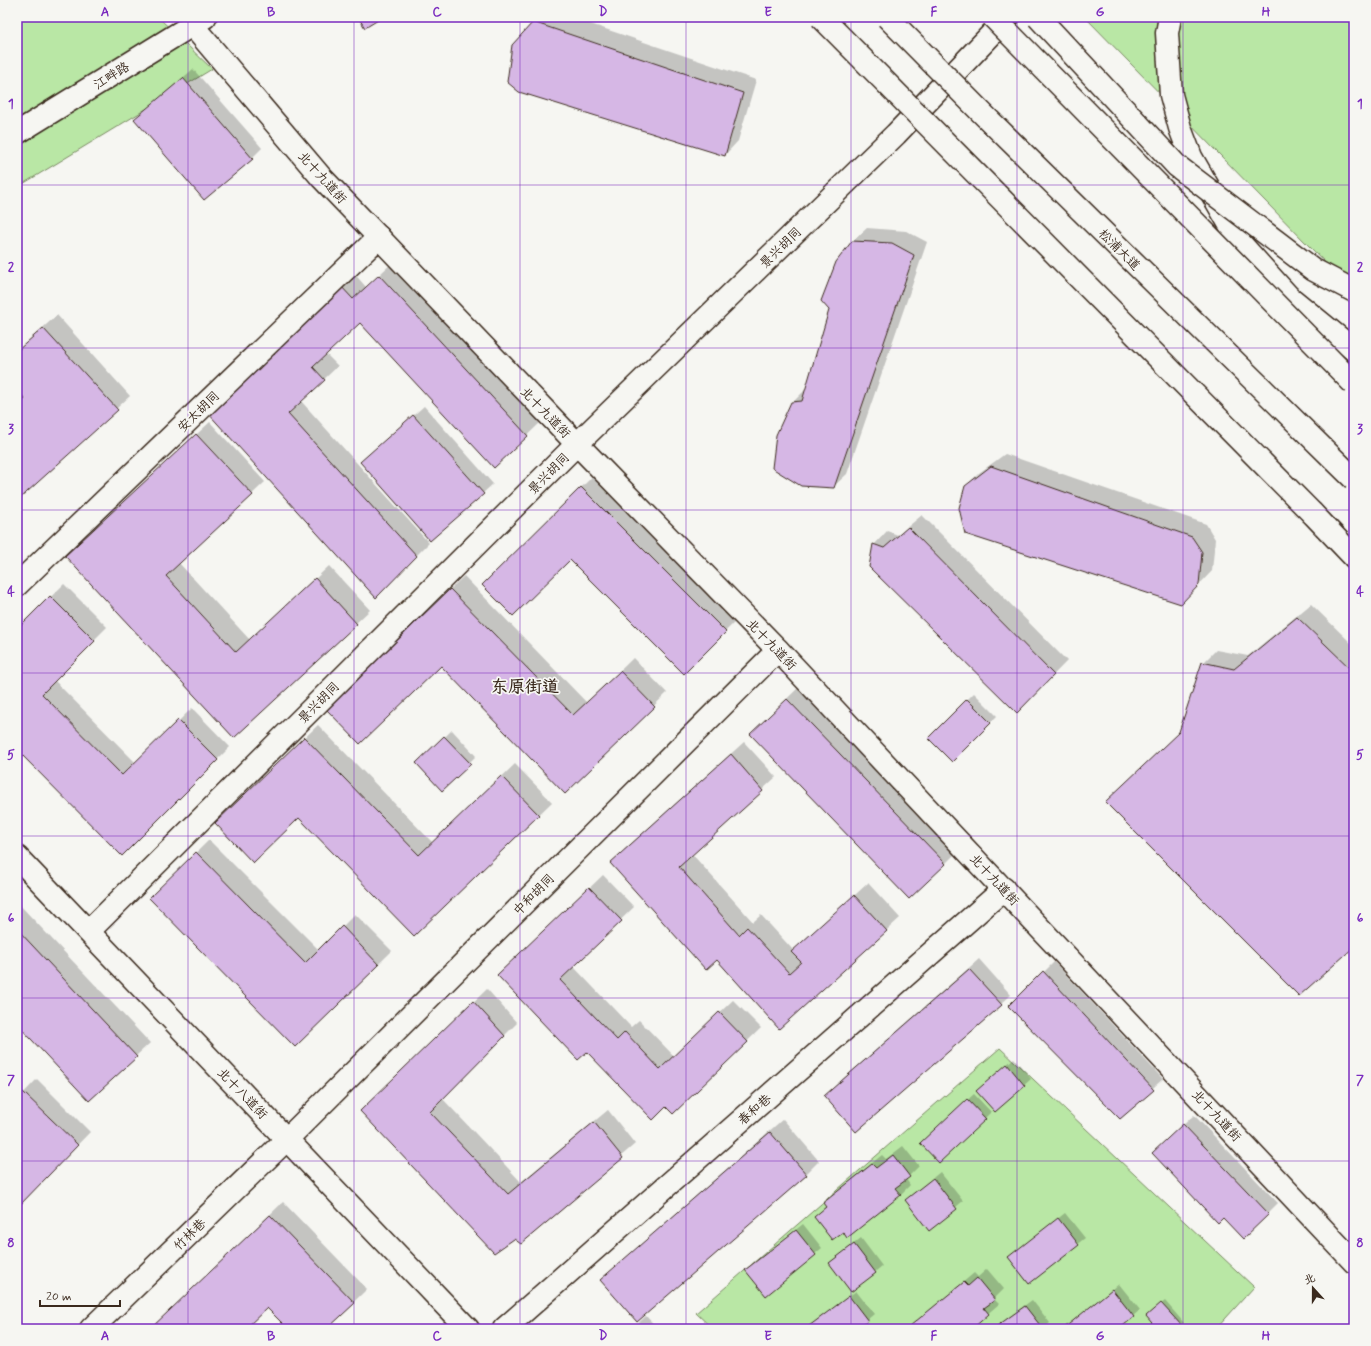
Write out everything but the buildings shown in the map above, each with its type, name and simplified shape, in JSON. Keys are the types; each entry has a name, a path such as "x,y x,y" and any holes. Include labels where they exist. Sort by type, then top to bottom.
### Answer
{"main road":[{"path":"821,17 1312,513 1354,558"},
{"name":"松浦大道","path":"887,17 985,116 1354,479"},
{"path":"993,17 1354,384"},
{"name":"景兴胡同","path":"89,931 577,444 896,134 1008,17"},
{"path":"1038,17 1177,166 1314,270 1354,291"},
{"path":"1170,17 1167,33 1171,94 1180,128 1191,157 1242,244 1288,296 1354,350"},
{"name":"北十九道街","path":"199,21 321,177 577,444 778,650 1354,1262"},
{"name":"江畔路","path":"17,133 199,21"},
{"name":"安太胡同","path":"17,585 379,237"},
{"name":"中和胡同","path":"287,1139 778,650"},
{"name":"北十八道街","path":"17,857 468,1329"},
{"name":"春和巷","path":"504,1329 1004,889"},
{"name":"竹林巷","path":"91,1329 287,1139"}],"green space":[{"path":"17,17 158,17 212,69 21,185 17,190"},
{"path":"1085,17 1354,17 1354,292"},
{"path":"1000,1048 1254,1287 1216,1329 713,1329 696,1313"}],"district":[{"name":"东原街道","path":"525,686"}]}
